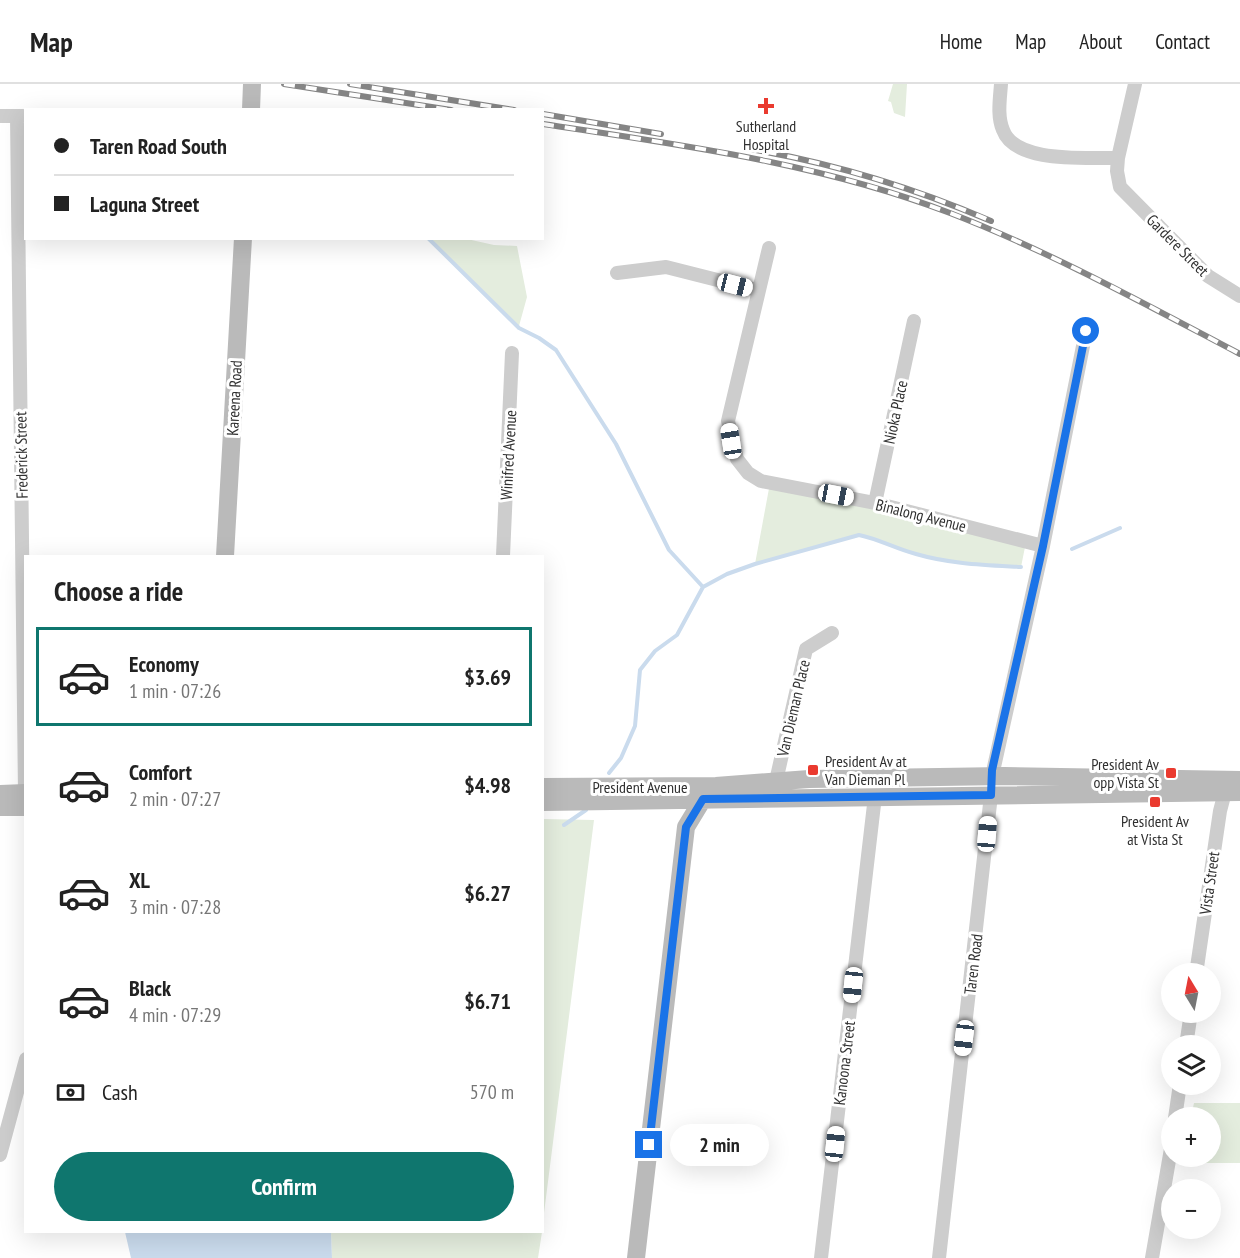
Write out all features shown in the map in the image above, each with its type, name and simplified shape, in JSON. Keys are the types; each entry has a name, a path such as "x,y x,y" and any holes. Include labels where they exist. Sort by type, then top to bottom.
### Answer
{"main road":[{"path":"251,108 252,84"},
{"name":"Kareena Road","path":"225,555 243,240"},
{"name":"President Avenue","path":"544,802 703,799 775,789 992,776 1240,780"},
{"name":"Taren Road","path":"991,795 992,776"},
{"name":"President Avenue","path":"544,787 716,786 875,796 1233,792"},
{"path":"0,794 24,793"},
{"path":"665,799 678,812 686,827"},
{"path":"636,1258 686,827 703,799"},
{"path":"0,807 24,807"}],"street":[{"path":"1001,84 1002,128 1006,138 1014,145 1036,154 1118,159 1135,84"},
{"path":"0,116 21,116"},
{"name":"Frederick Street","path":"21,116 24,624"},
{"name":"Gardere Street","path":"1118,159 1117,178 1120,187 1208,276 1240,296"},
{"name":"Binalong Avenue","path":"769,248 757,290 728,421 737,459 748,473 761,482 875,503 1043,546"},
{"path":"617,273 666,267 757,290"},
{"name":"Nioka Place","path":"875,503 914,321"},
{"path":"992,776 1043,546 1086,331"},
{"name":"Winifred Avenue","path":"503,555 512,353"},
{"name":"Van Dieman Place","path":"775,789 806,649 832,633"},
{"name":"Vista Street","path":"1198,963 1220,811 1233,792"},
{"name":"Taren Road","path":"939,1258 991,795"},
{"name":"Kanoona Street","path":"822,1258 875,796"},
{"path":"0,1155 24,1066"},
{"path":"1152,1258 1168,1167"}],"green space":[{"path":"893,84 907,84 905,117 894,113 891,102 888,101"},
{"path":"429,240 472,240 494,245 517,246 527,297 519,326"},
{"path":"770,483 1026,542 1021,567 953,562 914,554 878,539 859,535 755,564"},
{"path":"544,819 594,820 544,1213"},
{"path":"1194,1103 1240,1103 1240,1163 1221,1163 1221,1107 1193,1107"},
{"path":"331,1233 542,1233 538,1258 332,1258"}],"water":[{"path":"125,1233 331,1233 332,1258 131,1258"}],"waterway":[{"path":"430,240 519,328 556,350 616,444 669,550 703,587"},
{"path":"1072,549 1120,528"},
{"path":"609,773 621,758 635,726 640,670 655,651 677,635 703,587 727,574 859,535 909,552 942,560 1021,567"},
{"path":"564,825 586,810"}],"railway":[{"path":"284,84 438,108"},
{"path":"350,84 501,108"},
{"path":"544,114 661,134"},
{"path":"544,124 698,148 800,168 901,196 950,213 1025,244 1240,354"},
{"path":"744,148 839,168 870,177 931,197 991,221"}],"place":[{"name":"Sutherland Hospital","path":"766,106"},
{"name":"President Av at Van Dieman Pl","path":"813,770"},
{"name":"President Av opp Vista St","path":"1171,773"},
{"name":"President Av at Vista St","path":"1155,802"}],"route":[{"path":"649,1145 686,827 703,799 991,795 992,770 1043,546 1086,331"}]}
